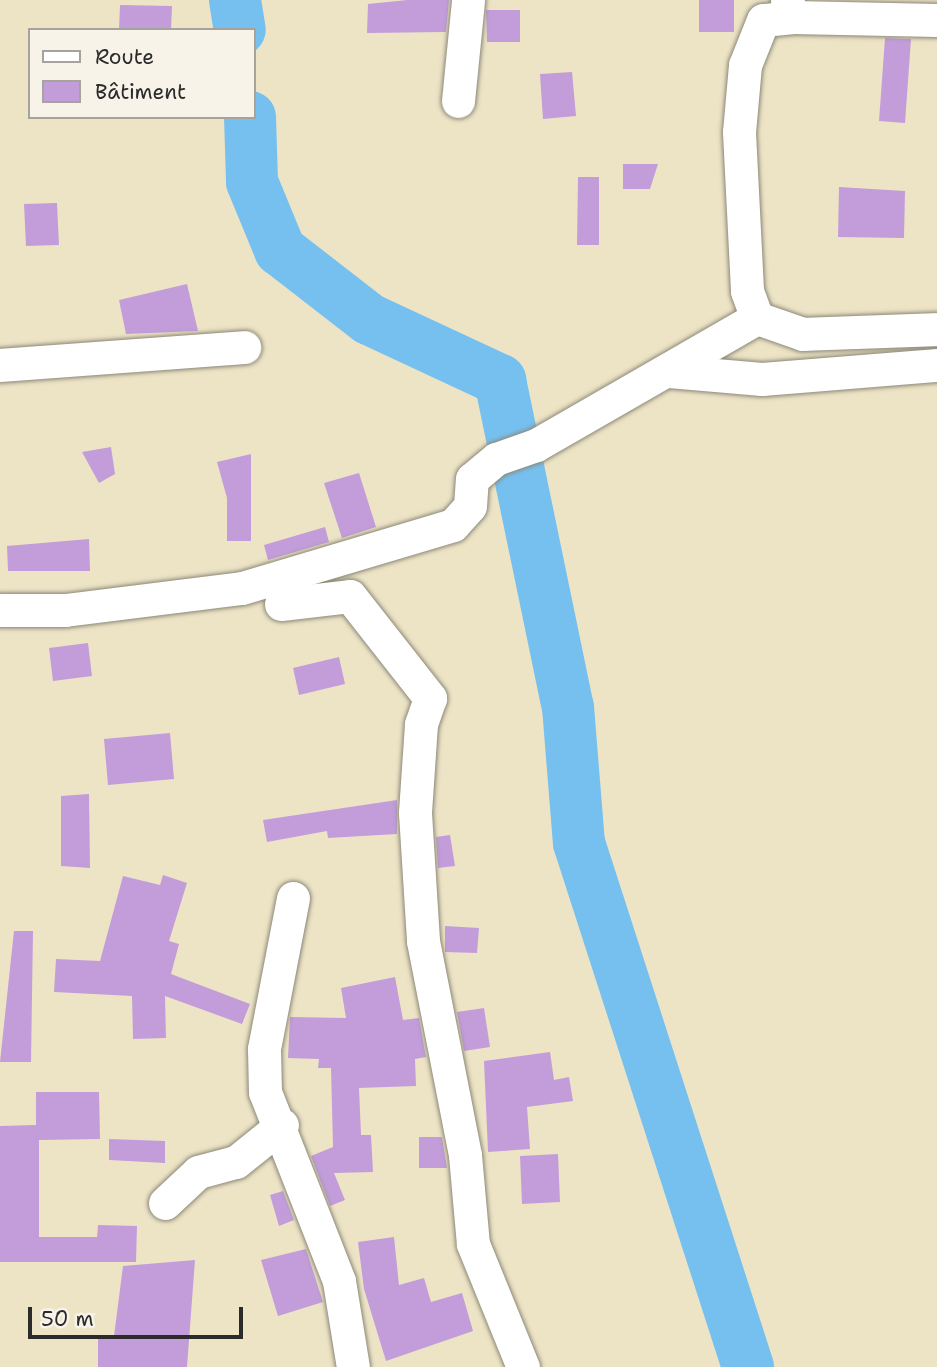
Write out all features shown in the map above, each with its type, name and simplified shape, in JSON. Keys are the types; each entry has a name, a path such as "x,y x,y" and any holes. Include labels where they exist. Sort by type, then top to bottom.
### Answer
{"street":[{"path":"458,101 467,0"},
{"path":"757,318 747,291 743,212 745,65 763,20 790,8 937,20"},
{"path":"757,318 803,334 937,329"},
{"path":"0,610 65,610 242,588 453,526 470,506 472,479 496,459 536,445 612,397 669,371 757,318"},
{"path":"0,365 244,347"},
{"path":"669,371 762,379 937,365"},
{"path":"281,604 350,596 430,698 421,724 415,813 423,940 465,1155 473,1244 523,1367"},
{"path":"293,898 264,1049 265,1092 282,1125 339,1281 353,1367"},
{"path":"165,1203 198,1172 236,1162 282,1125"}],"building":[{"path":"449,0 446,32 367,33 368,4"},
{"path":"699,0 734,0 734,32 699,32"},
{"path":"120,5 172,6 171,28 119,28"},
{"path":"486,10 520,10 520,42 487,42"},
{"path":"885,38 911,39 905,123 879,121"},
{"path":"572,72 576,116 543,119 540,74"},
{"path":"623,164 658,164 650,189 623,189"},
{"path":"578,177 599,177 599,245 577,245"},
{"path":"839,187 905,191 904,238 838,237"},
{"path":"57,203 59,245 26,246 24,204"},
{"path":"187,284 198,331 126,334 119,300"},
{"path":"111,447 115,474 99,483 82,452"},
{"path":"251,454 251,541 227,541 227,498 217,462"},
{"path":"359,473 376,527 342,538 324,483"},
{"path":"325,527 329,542 268,560 264,545"},
{"path":"89,539 90,571 8,571 7,546"},
{"path":"88,643 92,676 53,681 49,648"},
{"path":"339,657 345,684 299,695 293,668"},
{"path":"170,733 174,779 108,785 104,739"},
{"path":"89,794 90,868 61,866 61,796"},
{"path":"397,800 397,834 328,838 327,831 267,842 263,820"},
{"path":"450,835 455,866 438,868 436,837"},
{"path":"163,875 187,883 169,941 179,944 171,974 250,1004 242,1024 165,996 166,1038 133,1039 132,996 54,992 56,959 100,961 123,876 160,885"},
{"path":"445,926 479,928 477,953 445,952"},
{"path":"14,931 33,931 31,1062 0,1062"},
{"path":"395,977 403,1020 419,1018 426,1057 415,1059 416,1086 359,1088 361,1135 371,1135 373,1172 334,1173 345,1200 330,1206 311,1156 333,1147 331,1068 318,1068 319,1059 288,1058 290,1017 346,1018 341,988"},
{"path":"484,1008 490,1047 464,1051 457,1012"},
{"path":"550,1052 554,1080 569,1077 573,1101 527,1107 530,1149 488,1152 484,1061"},
{"path":"36,1092 99,1092 100,1139 39,1140 39,1237 97,1237 98,1225 137,1226 136,1262 0,1262 0,1126 36,1125"},
{"path":"419,1137 442,1137 447,1168 419,1168"},
{"path":"109,1139 165,1141 165,1163 109,1160"},
{"path":"558,1154 560,1202 522,1204 520,1156"},
{"path":"283,1191 294,1220 279,1226 270,1195"},
{"path":"394,1237 399,1285 424,1278 431,1302 462,1293 473,1331 386,1361 364,1289 358,1242"},
{"path":"306,1249 323,1302 278,1316 261,1260"},
{"path":"195,1260 187,1367 98,1367 98,1336 114,1336 123,1266"}],"waterway":[{"path":"235,0 240,28"},
{"path":"250,119 252,182 280,250 369,319 500,380 568,707 579,843 748,1367"}]}
